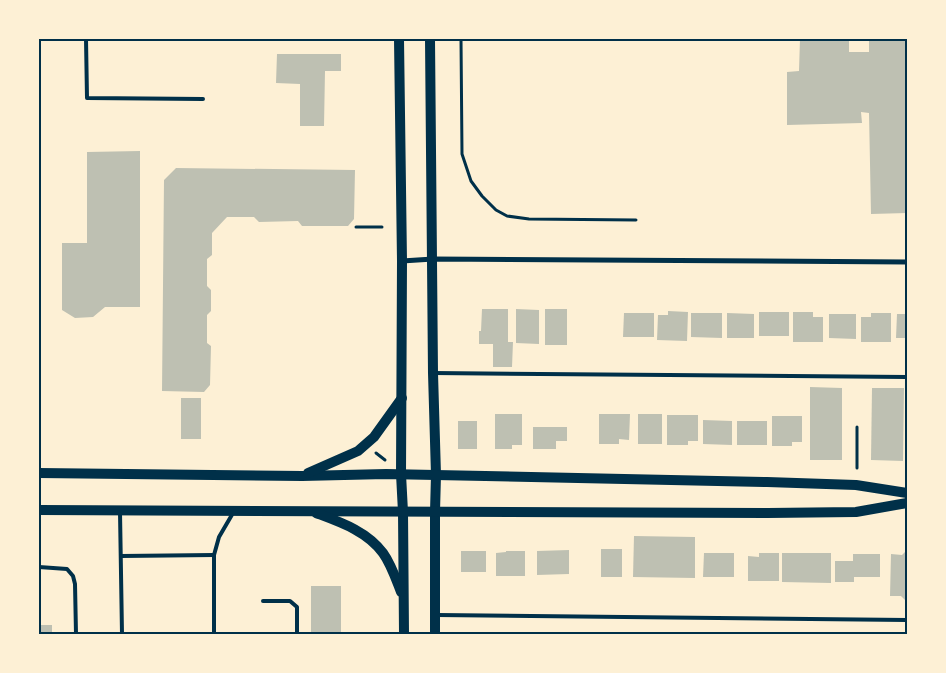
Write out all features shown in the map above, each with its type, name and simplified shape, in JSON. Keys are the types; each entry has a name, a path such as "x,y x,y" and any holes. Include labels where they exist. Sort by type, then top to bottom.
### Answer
{"main road":[{"path":"399,39 402,261 401,474 404,634"},
{"path":"430,39 433,373 436,475 435,634"},
{"path":"302,476 358,451 374,436 402,398"},
{"path":"39,473 302,476 401,474 767,482 856,485 907,493"},
{"path":"39,510 778,513 856,512 907,503"},
{"path":"310,510 348,526 372,540 383,553 391,567 404,598"}],"street":[{"path":"402,261 433,259 907,262"}],"lane":[{"path":"86,39 86,98 203,99"},
{"path":"433,373 907,377"},
{"path":"120,510 122,634"},
{"path":"214,634 214,555 219,537 234,510"},
{"path":"121,556 214,555"},
{"path":"39,567 67,569 73,576 76,584 76,634"},
{"path":"263,601 290,601 297,607 297,634"},
{"path":"435,615 907,620"}],"path":[{"path":"461,39 462,154 472,181 482,196 496,210 507,216 529,219 636,220"},
{"path":"356,227 382,227"},
{"path":"857,427 857,468"},
{"path":"375,451 386,460"}],"building":[{"path":"800,39 849,39 849,52 869,52 869,39 907,39 907,213 871,214 869,113 861,112 862,123 787,125 787,72 799,71"},
{"path":"277,54 341,54 341,71 325,71 324,126 300,126 300,84 276,83"},
{"path":"140,151 140,307 105,307 93,317 75,318 62,310 62,243 87,243 87,152"},
{"path":"176,168 355,170 354,219 348,226 302,226 298,221 259,222 254,217 227,217 212,233 212,255 207,259 207,286 211,290 211,311 207,315 207,343 211,346 210,385 204,392 162,391 164,180"},
{"path":"482,309 508,309 508,342 513,342 512,367 493,367 493,344 479,344"},
{"path":"516,309 539,310 539,344 516,343"},
{"path":"545,309 567,309 567,345 545,345"},
{"path":"668,311 688,312 687,341 657,340 658,315 668,315"},
{"path":"759,312 789,312 789,336 759,336"},
{"path":"793,312 813,312 813,317 823,317 823,342 793,342"},
{"path":"624,313 654,313 654,337 623,337"},
{"path":"691,313 722,313 722,338 691,337"},
{"path":"727,313 754,314 754,338 727,338"},
{"path":"871,313 891,313 891,342 861,342 861,317 871,317"},
{"path":"829,314 856,314 856,339 829,338"},
{"path":"897,314 907,314 907,338 896,338"},
{"path":"810,387 842,388 842,460 810,460"},
{"path":"872,388 904,388 903,461 871,460"},
{"path":"181,398 201,398 201,439 181,439"},
{"path":"495,414 522,414 522,445 512,445 512,449 495,449"},
{"path":"599,414 630,414 629,440 619,439 619,444 599,444"},
{"path":"638,414 662,414 662,444 638,444"},
{"path":"667,415 698,415 698,441 688,441 688,445 667,445"},
{"path":"772,416 802,416 802,442 792,442 792,446 772,446"},
{"path":"703,420 732,421 732,445 703,444"},
{"path":"458,421 477,421 477,449 458,449"},
{"path":"737,421 767,421 767,445 737,445"},
{"path":"533,427 567,427 567,441 556,441 556,449 533,449"},
{"path":"634,536 695,537 695,578 633,577"},
{"path":"601,549 622,549 622,577 601,577"},
{"path":"569,550 569,574 537,575 537,551"},
{"path":"461,551 486,551 486,572 461,572"},
{"path":"525,551 525,576 496,576 496,553"},
{"path":"906,551 907,600 905,600 901,596 890,596 891,554 902,555"},
{"path":"704,553 734,553 734,577 703,577"},
{"path":"759,553 779,553 779,581 748,581 748,556 759,557"},
{"path":"782,553 831,553 831,583 782,582"},
{"path":"853,554 880,554 880,577 854,577 854,582 835,582 835,561 853,561"},
{"path":"311,586 341,586 341,634 311,634"},
{"path":"39,625 52,625 52,634 39,634"}]}
